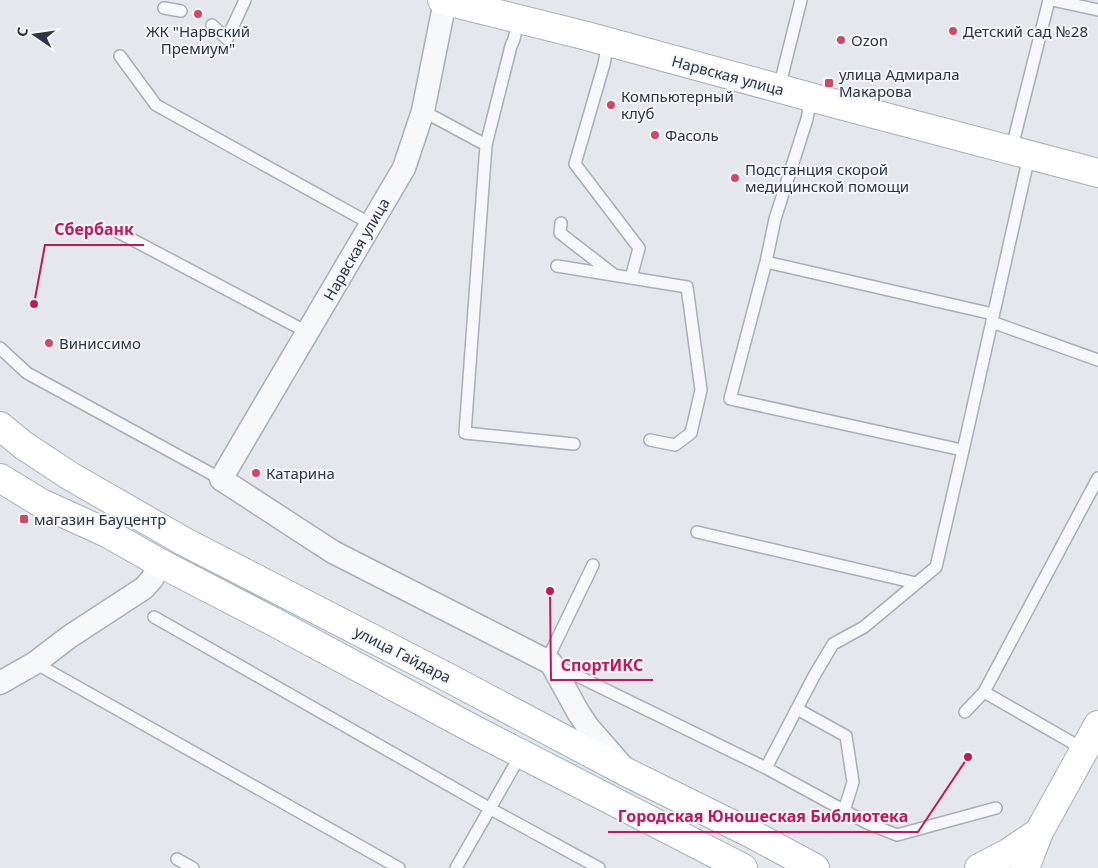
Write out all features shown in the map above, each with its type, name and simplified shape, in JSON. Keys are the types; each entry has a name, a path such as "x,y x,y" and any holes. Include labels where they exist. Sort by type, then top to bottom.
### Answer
{"main road":[{"name":"Нарвская улица","path":"443,0 481,5 519,18 1098,173"},
{"name":"улица Гайдара","path":"0,426 23,445 70,476 183,541 449,678 626,772 750,833 815,868"},
{"path":"0,478 41,503 107,534 473,730 742,868"},
{"path":"1025,868 1039,832 1098,725"},
{"path":"979,868 1008,853 1039,832"}],"street":[{"name":"Нарвская улица","path":"221,479 404,168 423,111 443,0"},
{"path":"221,479 333,552 549,661 588,727 626,772"},
{"path":"0,683 35,663 69,637 144,588 152,579 160,563"}],"lane":[{"path":"212,26 227,39 246,0"},
{"path":"779,88 801,0"},
{"path":"766,768 814,676 833,644 864,627 936,567 993,318 1020,153 1051,0 1098,10"},
{"path":"164,8 181,11"},
{"path":"519,18 486,145 464,433 574,444"},
{"path":"608,42 604,64 575,164 639,248 631,278"},
{"path":"120,56 156,105 371,224"},
{"path":"811,97 807,119 775,218 766,262 730,399 962,450"},
{"path":"423,111 486,145"},
{"path":"561,224 560,233 615,275"},
{"path":"118,232 308,332"},
{"path":"766,262 993,318 1098,360"},
{"path":"557,266 687,287 701,390 691,433 675,445 650,440"},
{"path":"0,348 27,373 221,479"},
{"path":"965,712 984,692 1098,478"},
{"path":"697,532 916,583"},
{"path":"593,565 549,661 766,768 867,823 897,835 996,808"},
{"path":"154,617 599,868"},
{"path":"35,663 399,868"},
{"path":"984,692 1085,750"},
{"path":"797,709 846,736 850,752 853,782 844,811"},
{"path":"456,868 521,754"},
{"path":"177,859 193,868"}],"place":[{"name":"ЖК \"Нарвский Премиум\"","path":"198,14"},
{"name":"Детский сад №28","path":"953,31"},
{"name":"Ozon","path":"841,40"},
{"name":"улица Адмирала Макарова","path":"829,83"},
{"name":"Компьютерный клуб","path":"611,105"},
{"name":"Фасоль","path":"655,135"},
{"name":"Подстанция скорой медицинской помощи","path":"735,178"},
{"name":"Сбербанк","path":"34,304"},
{"name":"Виниссимо","path":"49,343"},
{"name":"Катарина","path":"256,473"},
{"name":"магазин Бауцентр","path":"24,519"},
{"name":"СпортИКС","path":"550,591"},
{"name":"Городская Юношеская Библиотека","path":"968,757"}]}
